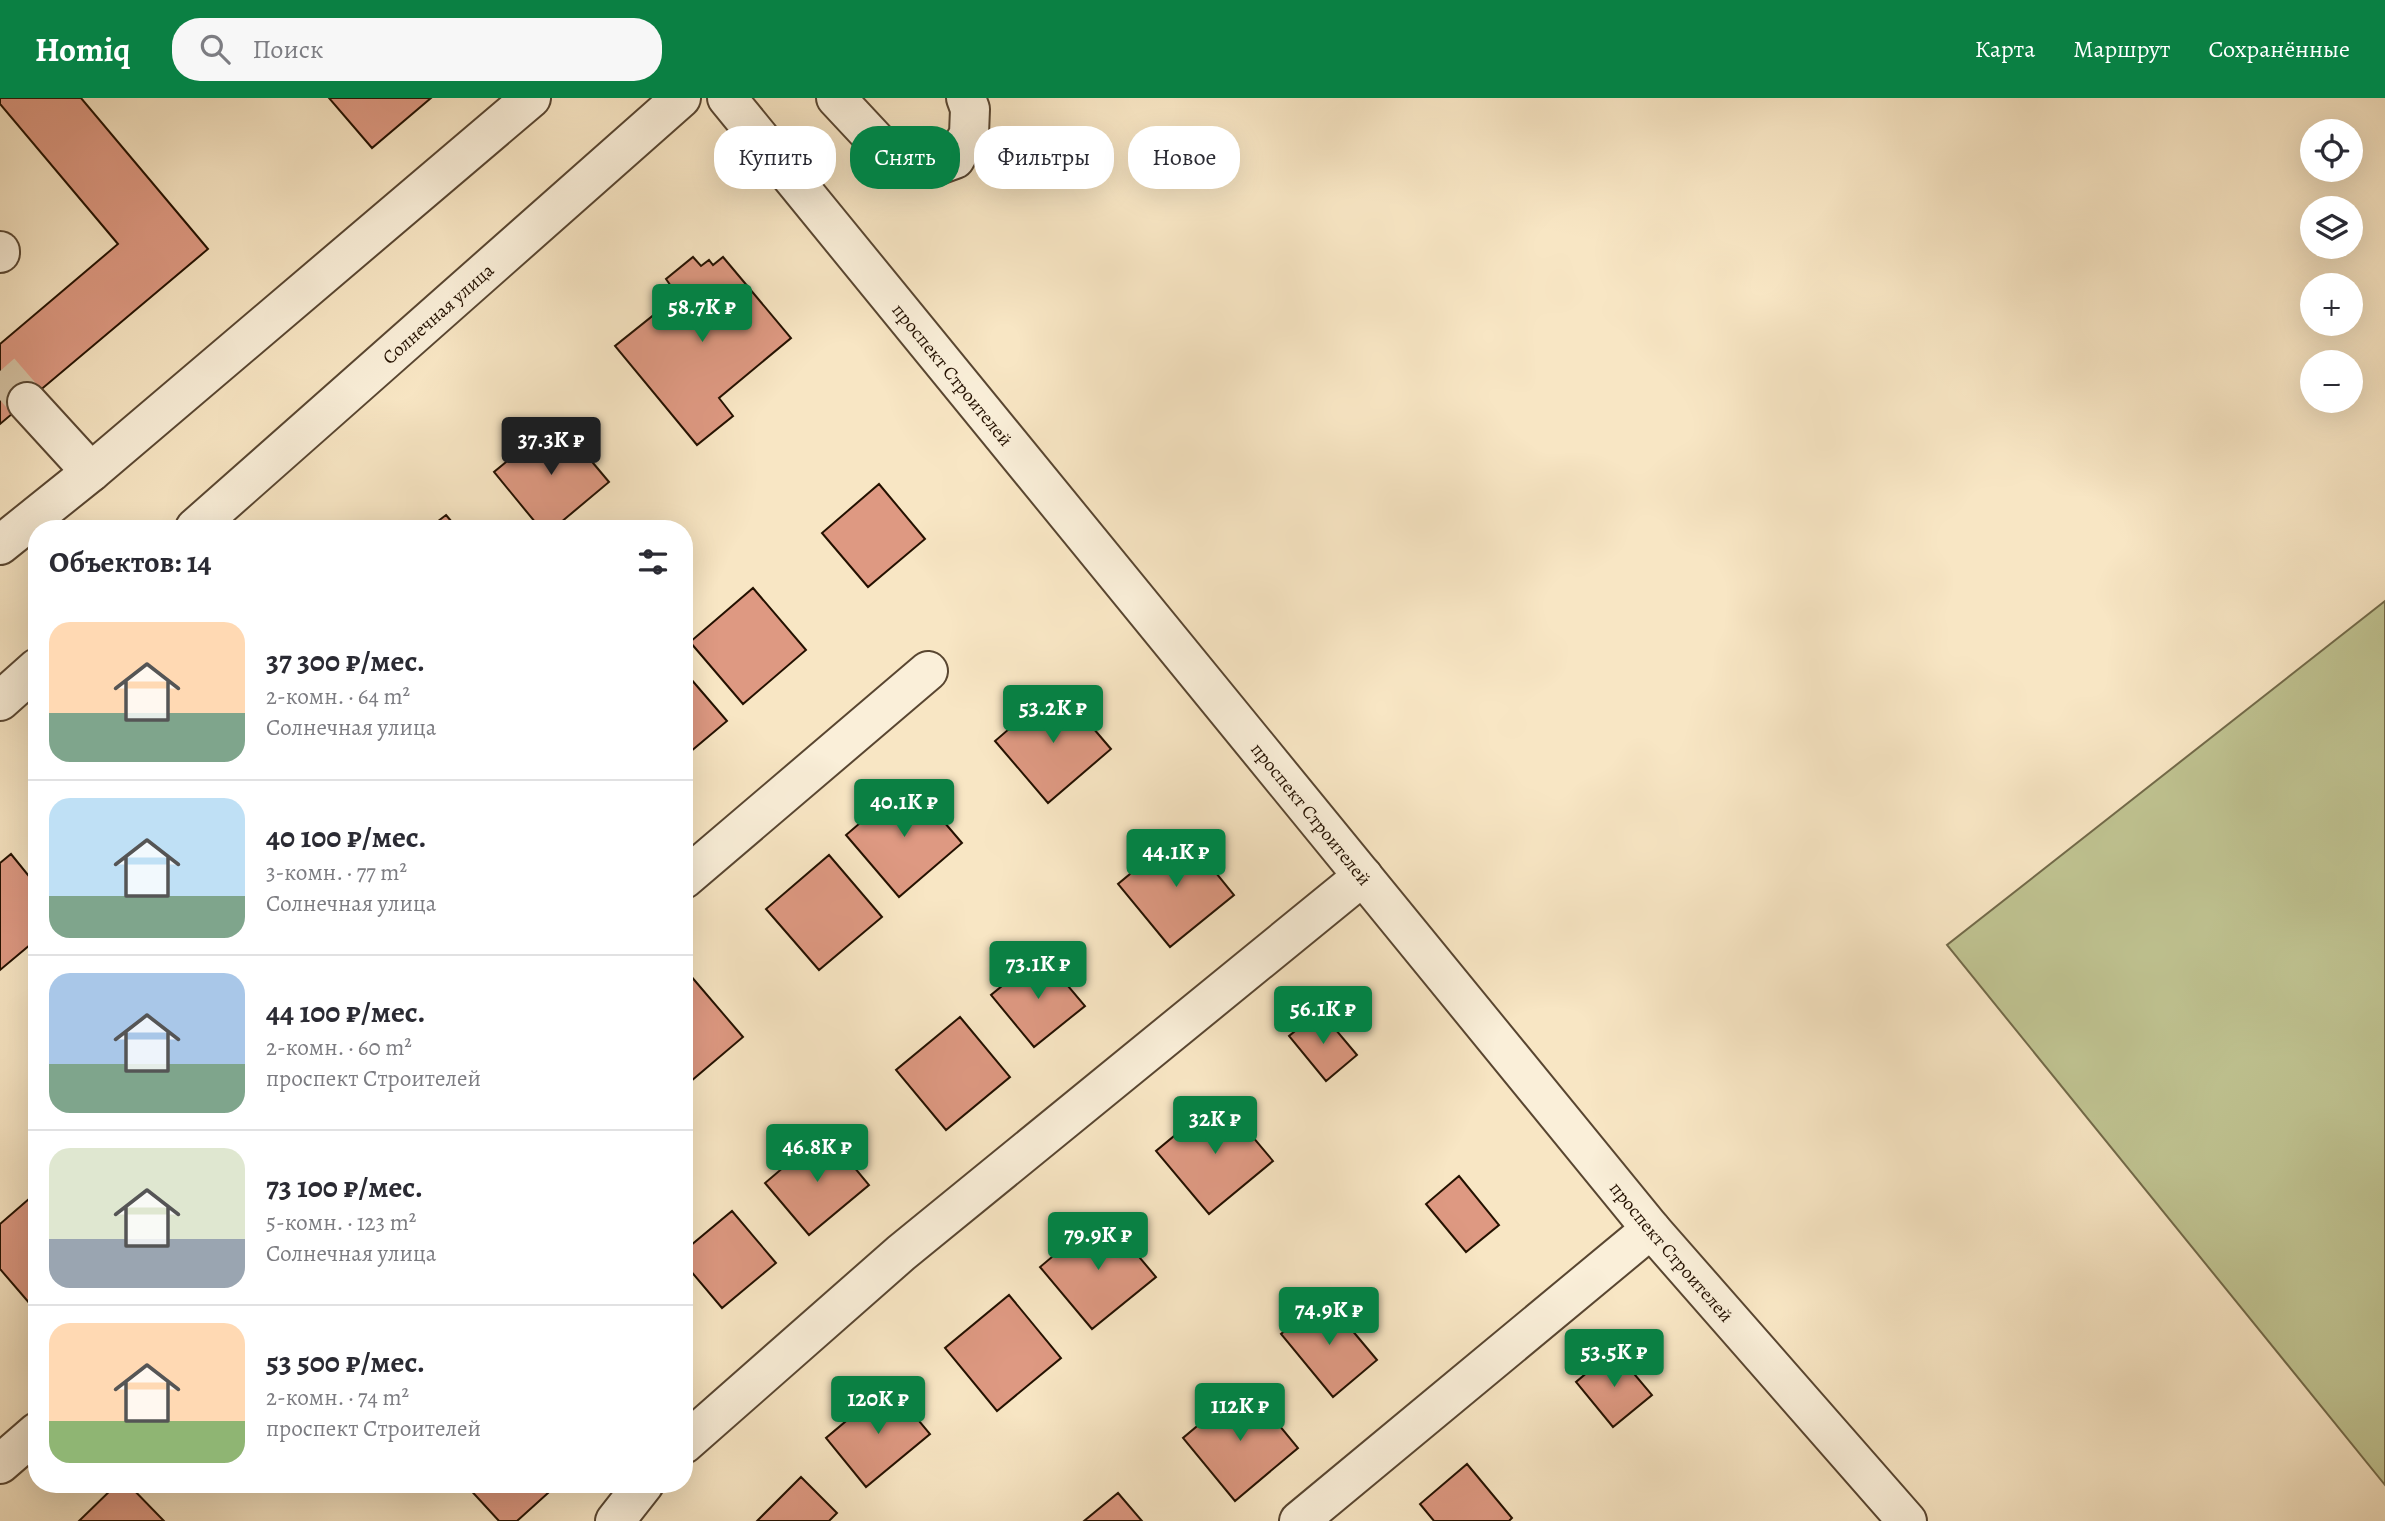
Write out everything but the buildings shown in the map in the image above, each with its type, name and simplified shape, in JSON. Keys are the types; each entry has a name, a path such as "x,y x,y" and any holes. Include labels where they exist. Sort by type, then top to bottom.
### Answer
{"street":[{"path":"31,520 531,98"},
{"name":"Солнечная улица","path":"204,520 681,98"},
{"name":"проспект Строителей","path":"727,98 1651,1229 1907,1521"},
{"path":"836,98 893,159 913,167 933,167 955,159 969,135 970,109 965,98"},
{"path":"27,402 91,472"},
{"path":"0,545 28,523"},
{"path":"693,871 928,671"},
{"path":"0,701 28,676"},
{"path":"693,1436 901,1253 1363,876"},
{"path":"1299,1521 1651,1229"},
{"path":"0,1464 28,1440"},
{"path":"615,1521 637,1493"}],"green space":[{"path":"2385,601 2385,1485 1947,945"}],"tunnel":[{"path":"0,371 27,402"}]}
